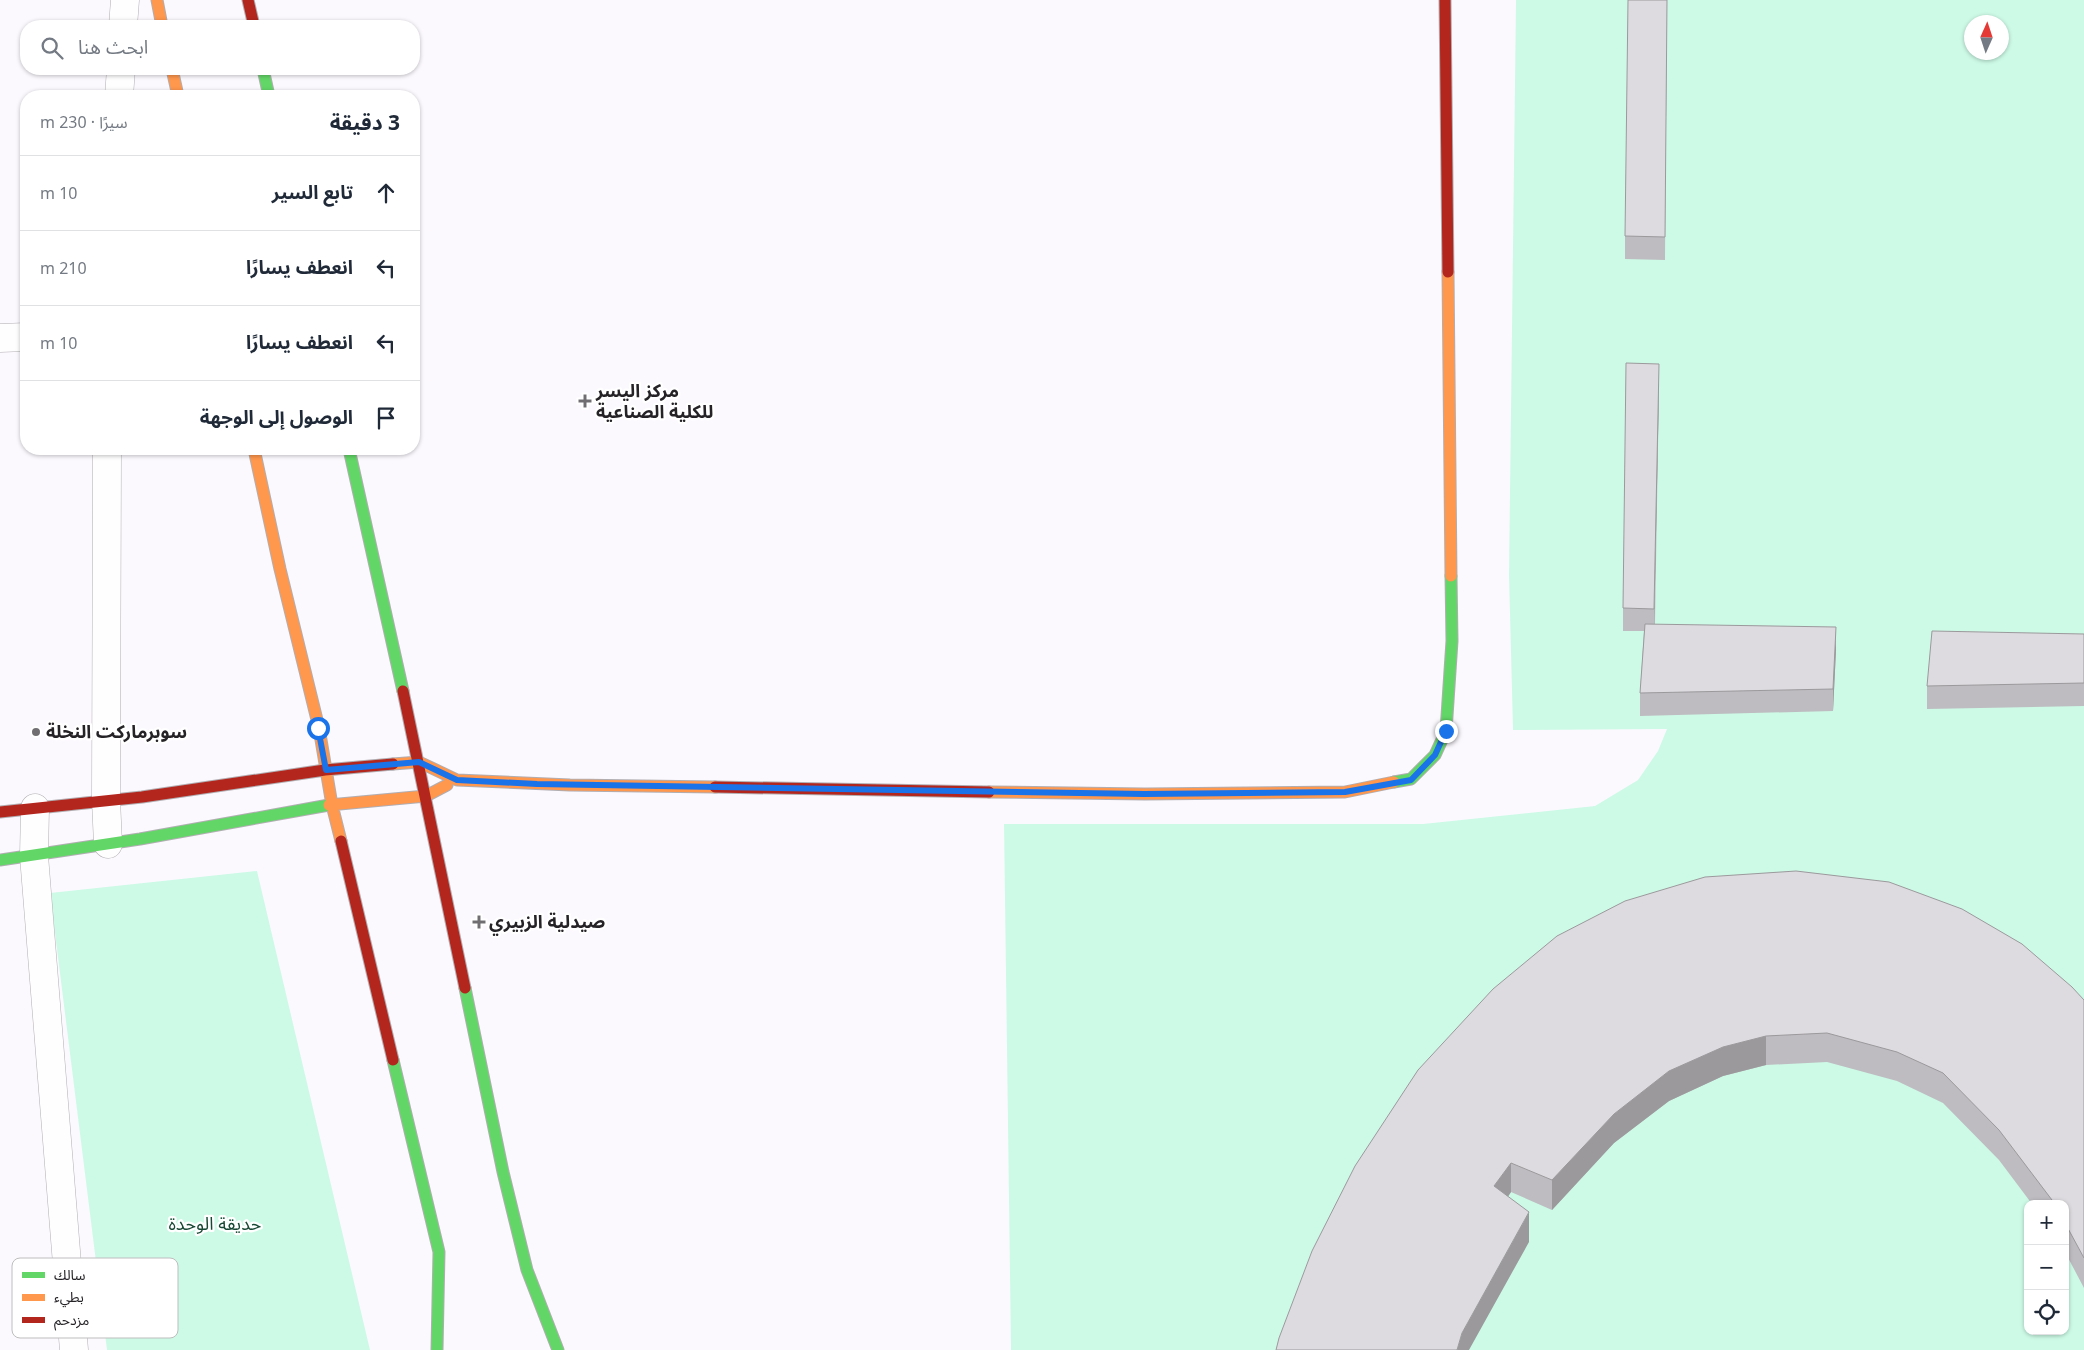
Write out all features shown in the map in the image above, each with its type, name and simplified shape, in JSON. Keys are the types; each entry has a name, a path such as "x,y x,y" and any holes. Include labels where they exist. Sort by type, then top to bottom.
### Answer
{"street":[{"path":"123,20 125,0"},
{"path":"157,0 161,20"},
{"path":"248,0 253,20"},
{"path":"0,812 106,800 326,770 419,762 457,780 570,785 1144,794 1345,792 1411,780 1435,755 1446,731 1452,641 1446,0"},
{"path":"119,90 121,75"},
{"path":"173,75 177,90"},
{"path":"265,75 268,90"},
{"path":"0,338 20,337"},
{"path":"107,455 106,800 108,844"},
{"path":"255,455 318,728 332,805 439,1252 437,1350"},
{"path":"350,455 419,762 503,1172 527,1270 558,1350"},
{"path":"0,860 108,844 332,805 426,796 457,780"},
{"path":"35,808 34,856 67,1258"}],"green space":[{"path":"1516,0 2084,0 2084,1350 1011,1350 1004,824 1423,824 1595,806 1638,780 1658,751 1667,729 1513,730 1509,575"},
{"name":"حديقة الوحدة","path":"257,871 370,1350 107,1350 106,1338 178,1338 178,1258 96,1258 50,893"}],"building":[{"path":"1628,0 1667,0 1665,237 1625,236"},
{"path":"1626,363 1659,364 1654,609 1623,608"},
{"path":"1645,624 1836,627 1833,689 1640,693"},
{"path":"1932,631 2084,634 2084,683 1927,686"},
{"path":"1796,871 1889,882 1962,909 2022,944 2072,987 2084,1000 2084,1258 2069,1230 2069,1200 2052,1200 1999,1130 1943,1073 1897,1052 1827,1033 1766,1036 1723,1047 1669,1071 1614,1114 1552,1180 1511,1163 1494,1186 1529,1212 1462,1333 1457,1350 1276,1350 1312,1251 1355,1166 1418,1070 1493,989 1557,936 1625,901 1705,877"}],"traffic: fast":[{"path":"264,75 268,90"},
{"path":"350,455 403,691"},
{"path":"1394,782 1411,779 1435,755 1446,731 1452,641 1451,576"},
{"path":"0,860 140,839 329,805"},
{"path":"465,988 503,1172 527,1270 558,1350"},
{"path":"393,1060 439,1252 437,1350"}],"traffic: slow":[{"path":"157,0 161,20"},
{"path":"173,75 177,90"},
{"path":"1448,272 1451,576"},
{"path":"255,455 280,569 319,728 332,805 341,841"},
{"path":"393,764 419,762 457,780 570,785 715,787"},
{"path":"989,792 1145,794 1345,792 1394,782"},
{"path":"329,805 426,796 447,785"}],"traffic: jam":[{"path":"248,0 253,20"},
{"path":"1445,0 1448,272"},
{"path":"403,691 465,988"},
{"path":"0,812 142,797 325,770 393,764"},
{"path":"715,787 989,792"},
{"path":"341,841 393,1060"}],"place":[{"name":"مركز اليسر للكلية الصناعية","path":"585,401"},
{"name":"سوبرماركت النخلة","path":"36,732"},
{"name":"صيدلية الزبيري","path":"479,922"}],"route":[{"path":"318,728 326,770 419,762 457,780 537,784 1144,794 1345,792 1411,780 1435,755 1446,731"}]}
